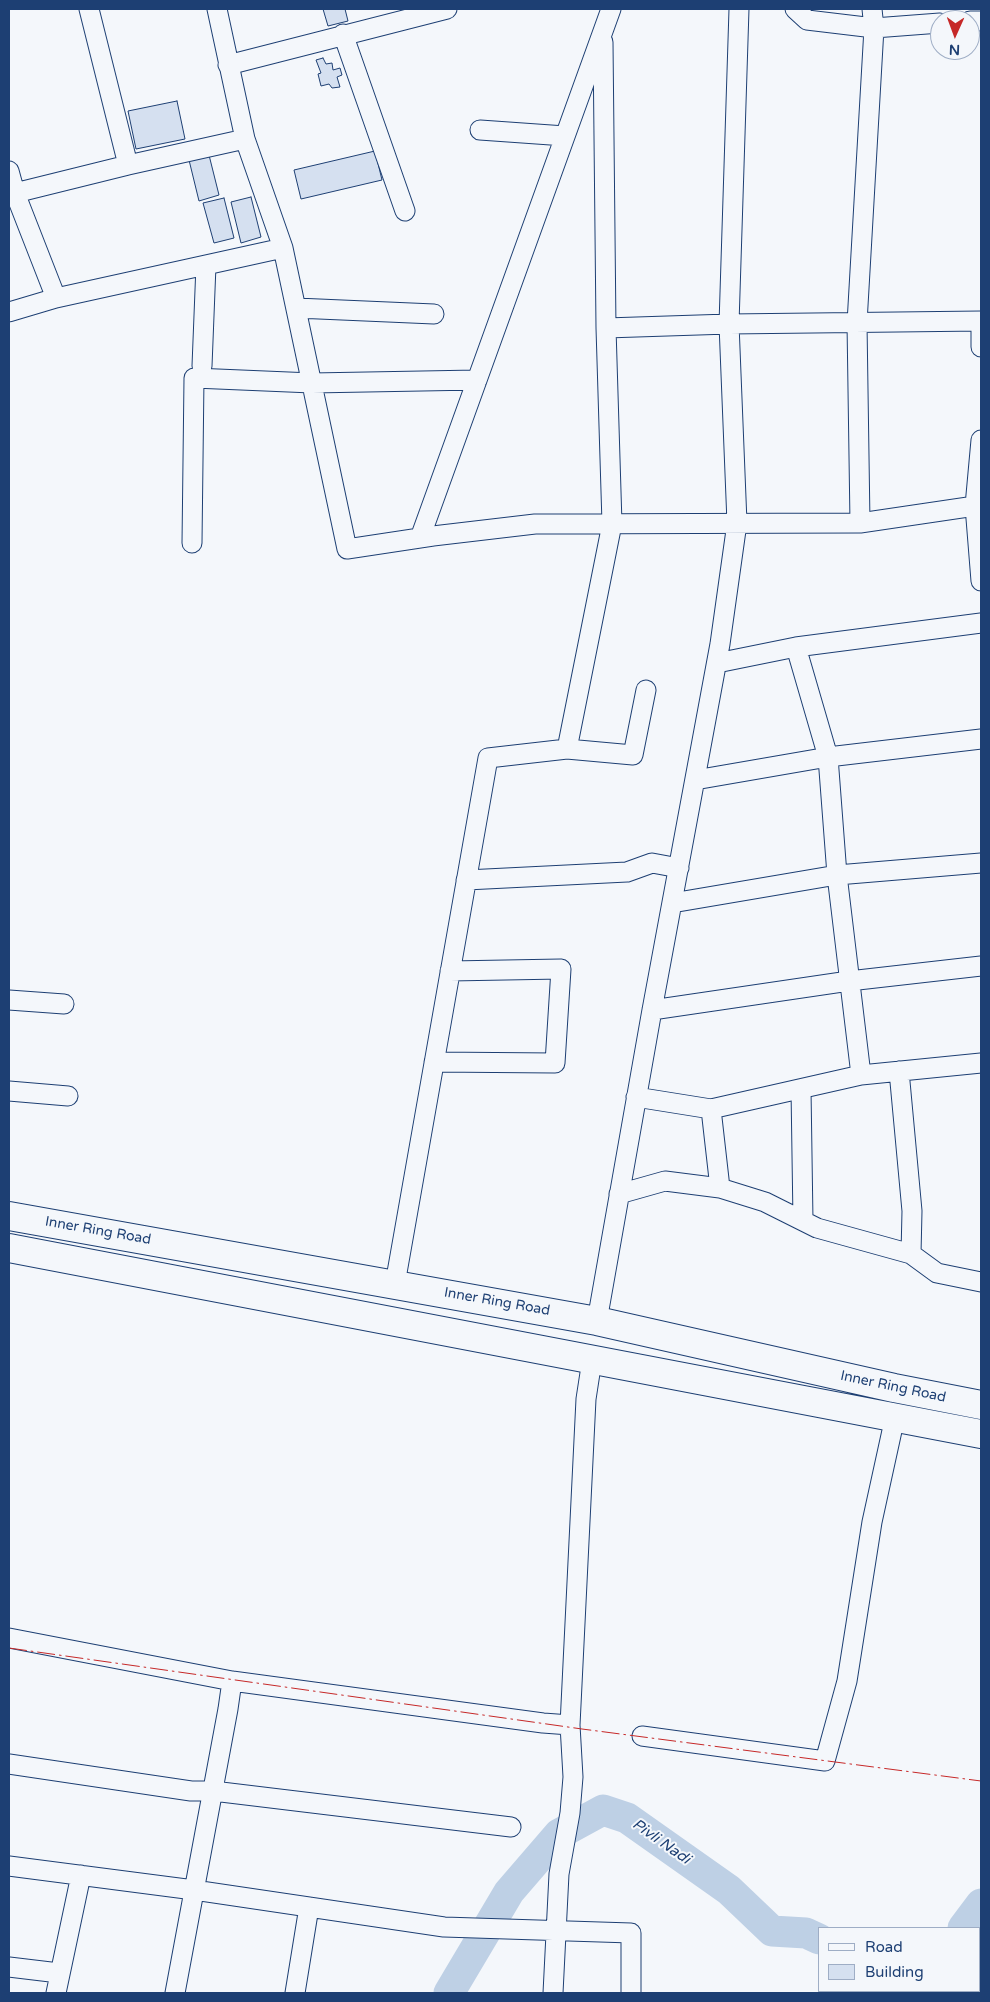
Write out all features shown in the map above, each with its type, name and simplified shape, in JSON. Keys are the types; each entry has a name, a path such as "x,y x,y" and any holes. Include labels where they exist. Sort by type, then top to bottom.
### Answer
{"highway":[{"name":"Inner Ring Road","path":"9,1216 597,1321 894,1388 981,1405"},
{"name":"Inner Ring Road","path":"9,1248 981,1434"}],"street":[{"path":"89,9 128,165"},
{"path":"217,9 245,139 283,248 347,549 535,524 860,523 978,505"},
{"path":"228,65 343,34 447,9"},
{"path":"420,538 611,9"},
{"path":"597,1321 652,1010 717,662 738,523 729,324 739,9"},
{"path":"795,9 807,20 874,28 930,25"},
{"path":"860,523 857,323 874,28 872,9"},
{"path":"567,749 612,524 606,328 603,30"},
{"path":"343,34 405,211"},
{"path":"480,130 565,136"},
{"path":"15,193 245,139"},
{"path":"9,171 15,193 56,298"},
{"path":"9,312 56,298 283,248"},
{"path":"202,366 206,265"},
{"path":"296,308 434,314"},
{"path":"981,311 981,347"},
{"path":"606,328 729,324 981,321"},
{"path":"192,543 194,378 312,383 477,380"},
{"path":"981,440 978,505 981,581"},
{"path":"717,662 796,646 981,623"},
{"path":"796,646 828,757 837,875 861,1076"},
{"path":"395,1284 488,758 567,749 633,755 646,690"},
{"path":"695,780 828,757 981,740"},
{"path":"466,880 627,872 652,863 678,868"},
{"path":"672,903 837,875 981,863"},
{"path":"652,1010 849,981 981,966"},
{"path":"434,1062 556,1063 562,969 450,971"},
{"path":"9,1000 64,1004"},
{"path":"636,1098 711,1109 861,1076 981,1063"},
{"path":"899,1071 912,1212 911,1254"},
{"path":"801,1089 804,1221"},
{"path":"9,1092 68,1096"},
{"path":"711,1109 720,1188"},
{"path":"619,1194 666,1181 720,1188 765,1202 817,1228 911,1254 937,1273 981,1282"},
{"path":"553,1993 559,1874 565,1848 573,1777 570,1725 586,1399 592,1360"},
{"path":"642,1736 825,1761 847,1681 872,1522 895,1417"},
{"path":"9,1638 232,1681 543,1723 570,1725"},
{"path":"175,1993 232,1681"},
{"path":"9,1764 192,1791 212,1791 511,1827"},
{"path":"9,1866 194,1890 444,1927 632,1933 630,1993"},
{"path":"56,1993 81,1875"},
{"path":"296,1993 309,1907"},
{"path":"9,1966 59,1973"}],"building":[{"path":"323,9 345,9 348,21 328,26"},
{"path":"323,58 326,64 332,63 333,70 340,68 342,75 337,77 340,87 332,88 329,84 321,86 318,74 321,73 316,60"},
{"path":"177,101 185,139 136,149 128,111"},
{"path":"375,151 382,180 301,199 294,170"},
{"path":"209,155 219,195 199,201 189,160"},
{"path":"251,197 261,237 241,243 231,202"},
{"path":"224,198 234,238 214,243 203,203"}],"waterway":[{"name":"Pivli Nadi","path":"449,1993 509,1892 559,1834 603,1810 627,1818 729,1890 772,1931 806,1933 818,1939"},
{"name":"Pivli Nadi","path":"964,1927 981,1904"}],"power":[{"path":"9,1648 582,1729 981,1781"}]}
